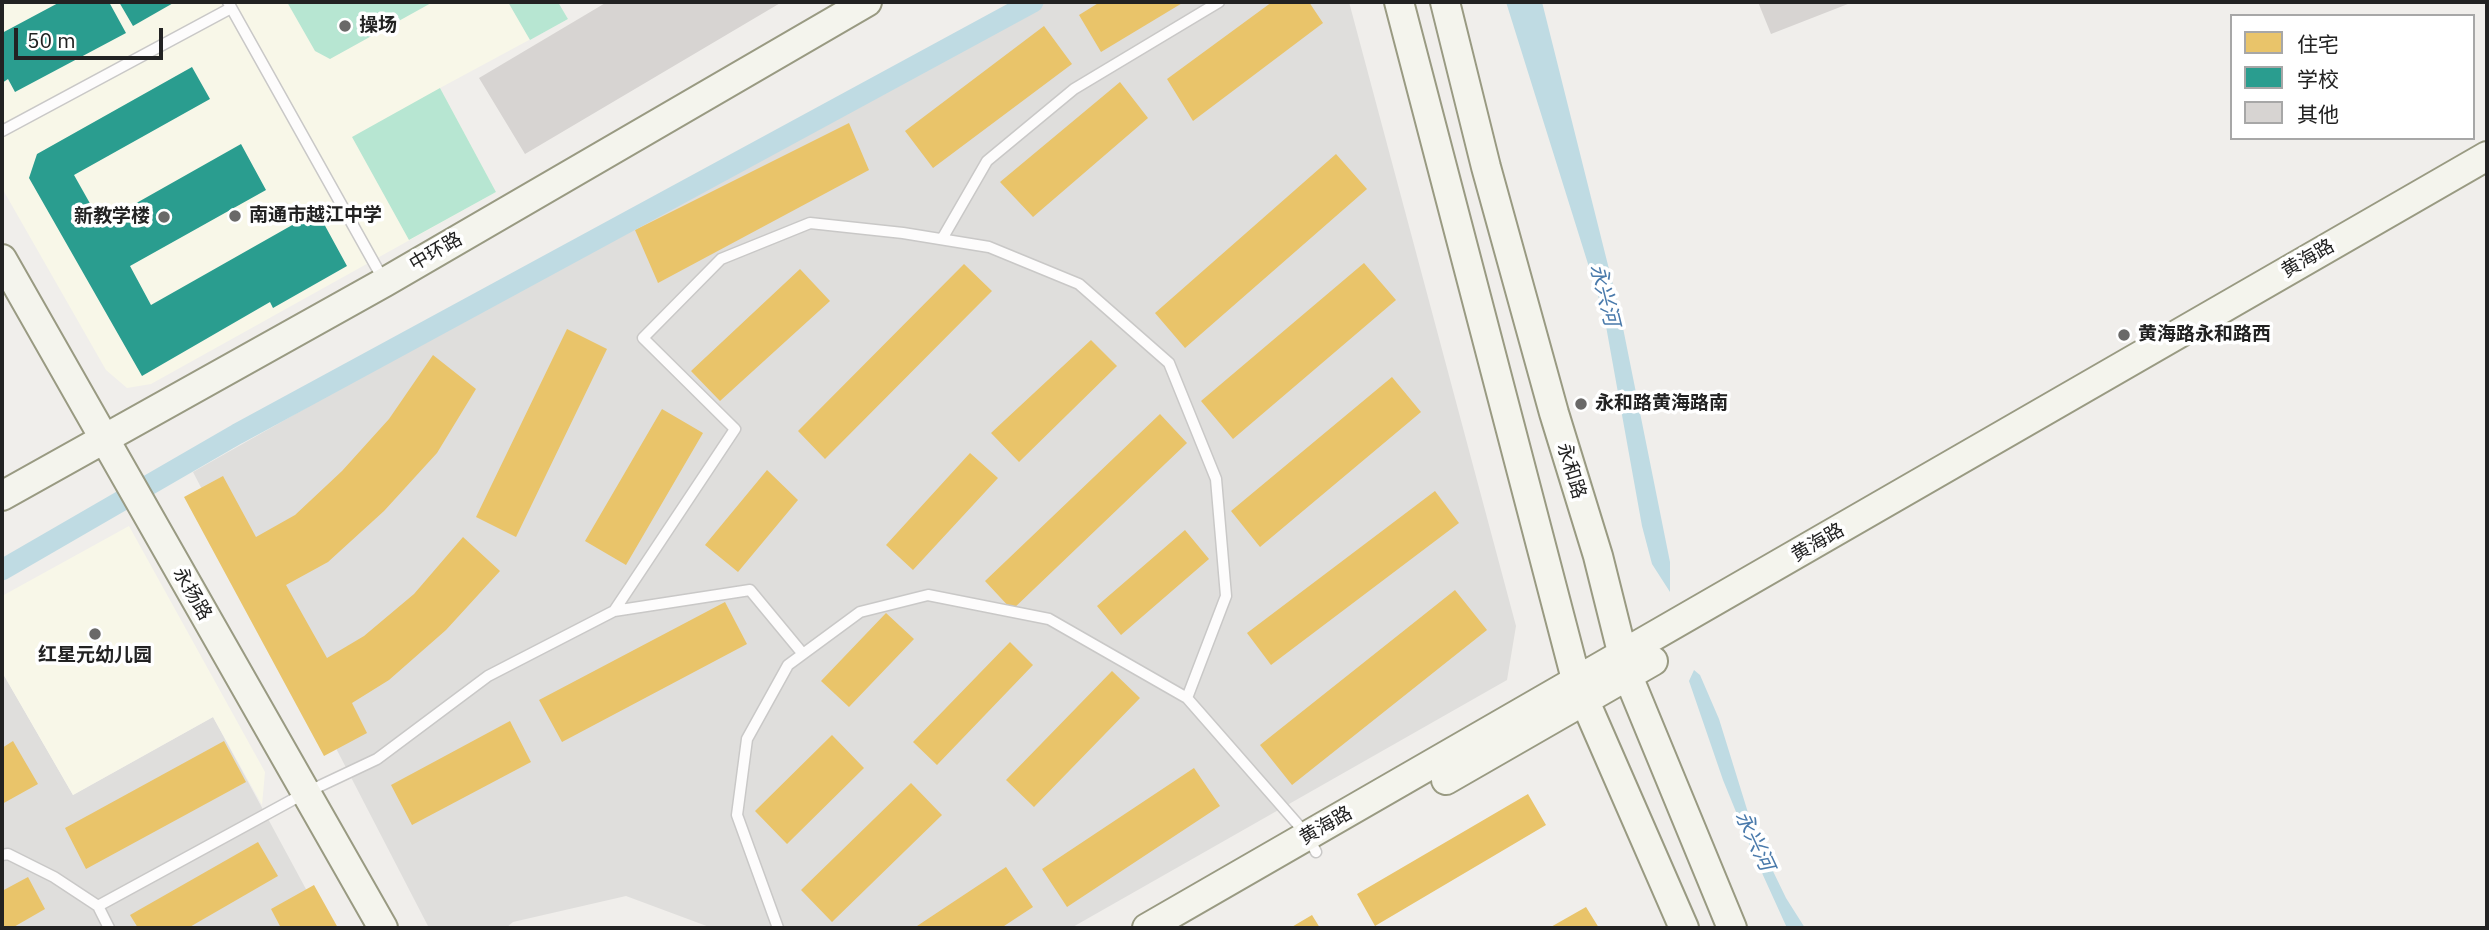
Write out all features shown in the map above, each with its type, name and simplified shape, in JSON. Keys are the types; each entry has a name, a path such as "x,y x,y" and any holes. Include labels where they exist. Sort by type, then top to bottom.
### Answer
{"main road":[{"name":"中环路","path":"2,496 110,448 385,282 867,2"},
{"path":"1399,2 1581,693 1684,928"},
{"name":"永和路","path":"1445,2 1490,180 1554,413 1598,556 1625,666 1732,928"},
{"name":"黄海路","path":"1147,928 1312,844 1581,693 2487,156"},
{"name":"黄海路","path":"1625,666 2487,177"},
{"name":"永扬路","path":"2,260 383,928"},
{"name":"黄海路","path":"1185,928 1312,844"}],"lane":[{"path":"942,239 987,161 1074,89 1219,2"},
{"path":"2,131 229,5 385,282"},
{"path":"614,611 735,429 643,338 721,259 810,223 942,239 989,247 1079,284 1170,363 1216,479 1226,596 1187,698"},
{"path":"98,906 305,793 377,759 488,676 614,611 750,590 803,654"},
{"path":"778,928 737,815 747,739 788,665 860,612 928,596 1049,619 1187,698 1312,844"},
{"path":"2,855 8,854 54,877 98,906 110,928"}],"shaded area":[{"name":"南通市越江中学","path":"2,2 558,2 568,19 440,88 496,192 151,384 127,388 106,370 2,188"},
{"path":"1022,2 1349,2 1516,626 1507,680 1071,928 712,928 626,896 513,922 506,928 429,928 193,472"},
{"name":"红星元幼儿园","path":"129,526 265,772 262,805 213,717 73,795 2,672 2,596"},
{"path":"2,672 73,795 213,717 327,928 2,928"}],"green space":[{"name":"操场","path":"287,2 433,2 330,59 315,51"},
{"path":"508,2 558,2 568,19 530,40"},
{"path":"440,88 496,192 409,240 352,137"}],"water":[{"name":"永兴河","path":"1506,2 1542,2 1620,313 1670,562 1670,592 1652,564 1642,526 1604,315"},
{"name":"永兴河","path":"1694,670 1700,675 1719,719 1754,832 1786,898 1805,928 1787,928 1752,851 1723,780 1689,681"}],"building: 住宅":[{"path":"1100,2 1184,2 1101,52 1079,15"},
{"path":"1272,2 1309,2 1323,23 1193,121 1167,79"},
{"path":"1044,26 1072,64 933,168 905,131"},
{"path":"1120,82 1148,118 1033,217 1000,182"},
{"path":"849,123 869,170 658,283 635,230"},
{"path":"1336,154 1367,189 1185,348 1155,313"},
{"path":"1364,263 1396,300 1233,439 1201,401"},
{"path":"964,264 992,291 825,459 798,431"},
{"path":"800,269 830,301 720,401 691,371"},
{"path":"567,329 607,349 516,537 476,517"},
{"path":"1091,340 1117,366 1019,462 991,433"},
{"path":"433,355 476,389 437,453 384,511 328,562 286,585 327,658 364,636 414,594 463,537 500,571 446,630 389,680 352,703 367,733 324,756 184,497 223,476 256,537 295,515 342,471 389,419"},
{"path":"1392,377 1421,412 1260,547 1231,511"},
{"path":"662,409 703,433 626,565 585,541"},
{"path":"1160,414 1187,443 1012,610 985,581"},
{"path":"970,453 998,478 913,570 886,545"},
{"path":"767,470 798,500 738,572 705,545"},
{"path":"1435,491 1459,523 1271,665 1247,633"},
{"path":"1185,530 1209,559 1121,635 1097,606"},
{"path":"1455,590 1487,630 1292,785 1260,745"},
{"path":"725,602 747,644 562,742 539,700"},
{"path":"886,613 914,639 849,707 821,681"},
{"path":"1010,642 1033,665 937,765 913,742"},
{"path":"1112,671 1140,698 1034,807 1006,780"},
{"path":"510,721 531,762 412,825 391,785"},
{"path":"832,735 864,768 787,844 755,811"},
{"path":"13,741 38,784 2,804 2,748"},
{"path":"224,741 246,782 86,869 65,828"},
{"path":"1194,768 1220,806 1067,907 1042,869"},
{"path":"911,783 942,815 832,922 801,890"},
{"path":"1528,794 1546,825 1375,926 1357,894"},
{"path":"258,842 278,876 188,928 138,928 130,915"},
{"path":"1006,867 1033,907 1001,928 914,928"},
{"path":"28,877 45,909 12,928 2,928 2,891"},
{"path":"314,885 338,928 281,928 271,909"},
{"path":"1586,907 1599,928 1549,928"},
{"path":"1312,915 1320,928 1290,928"}],"building: 学校":[{"path":"60,2 109,2 126,33 15,92 8,79 2,83 2,33"},
{"path":"119,2 175,2 133,26"},
{"name":"新教学楼","path":"192,67 210,99 74,175 101,223 241,144 266,190 130,266 151,305 317,211 347,266 273,308 270,302 142,376 29,178 37,154"}],"building: 其他":[{"path":"607,2 782,2 525,154 479,78"},
{"path":"1758,2 1853,2 1771,34"}],"waterway":[{"path":"2,570 237,434 1033,2"}],"place":[{"name":"操场","path":"345,26"},
{"name":"南通市越江中学","path":"235,216"},
{"name":"新教学楼","path":"164,217"},
{"name":"黄海路永和路西","path":"2124,335"},
{"name":"永和路黄海路南","path":"1581,404"},
{"name":"红星元幼儿园","path":"95,634"}]}
